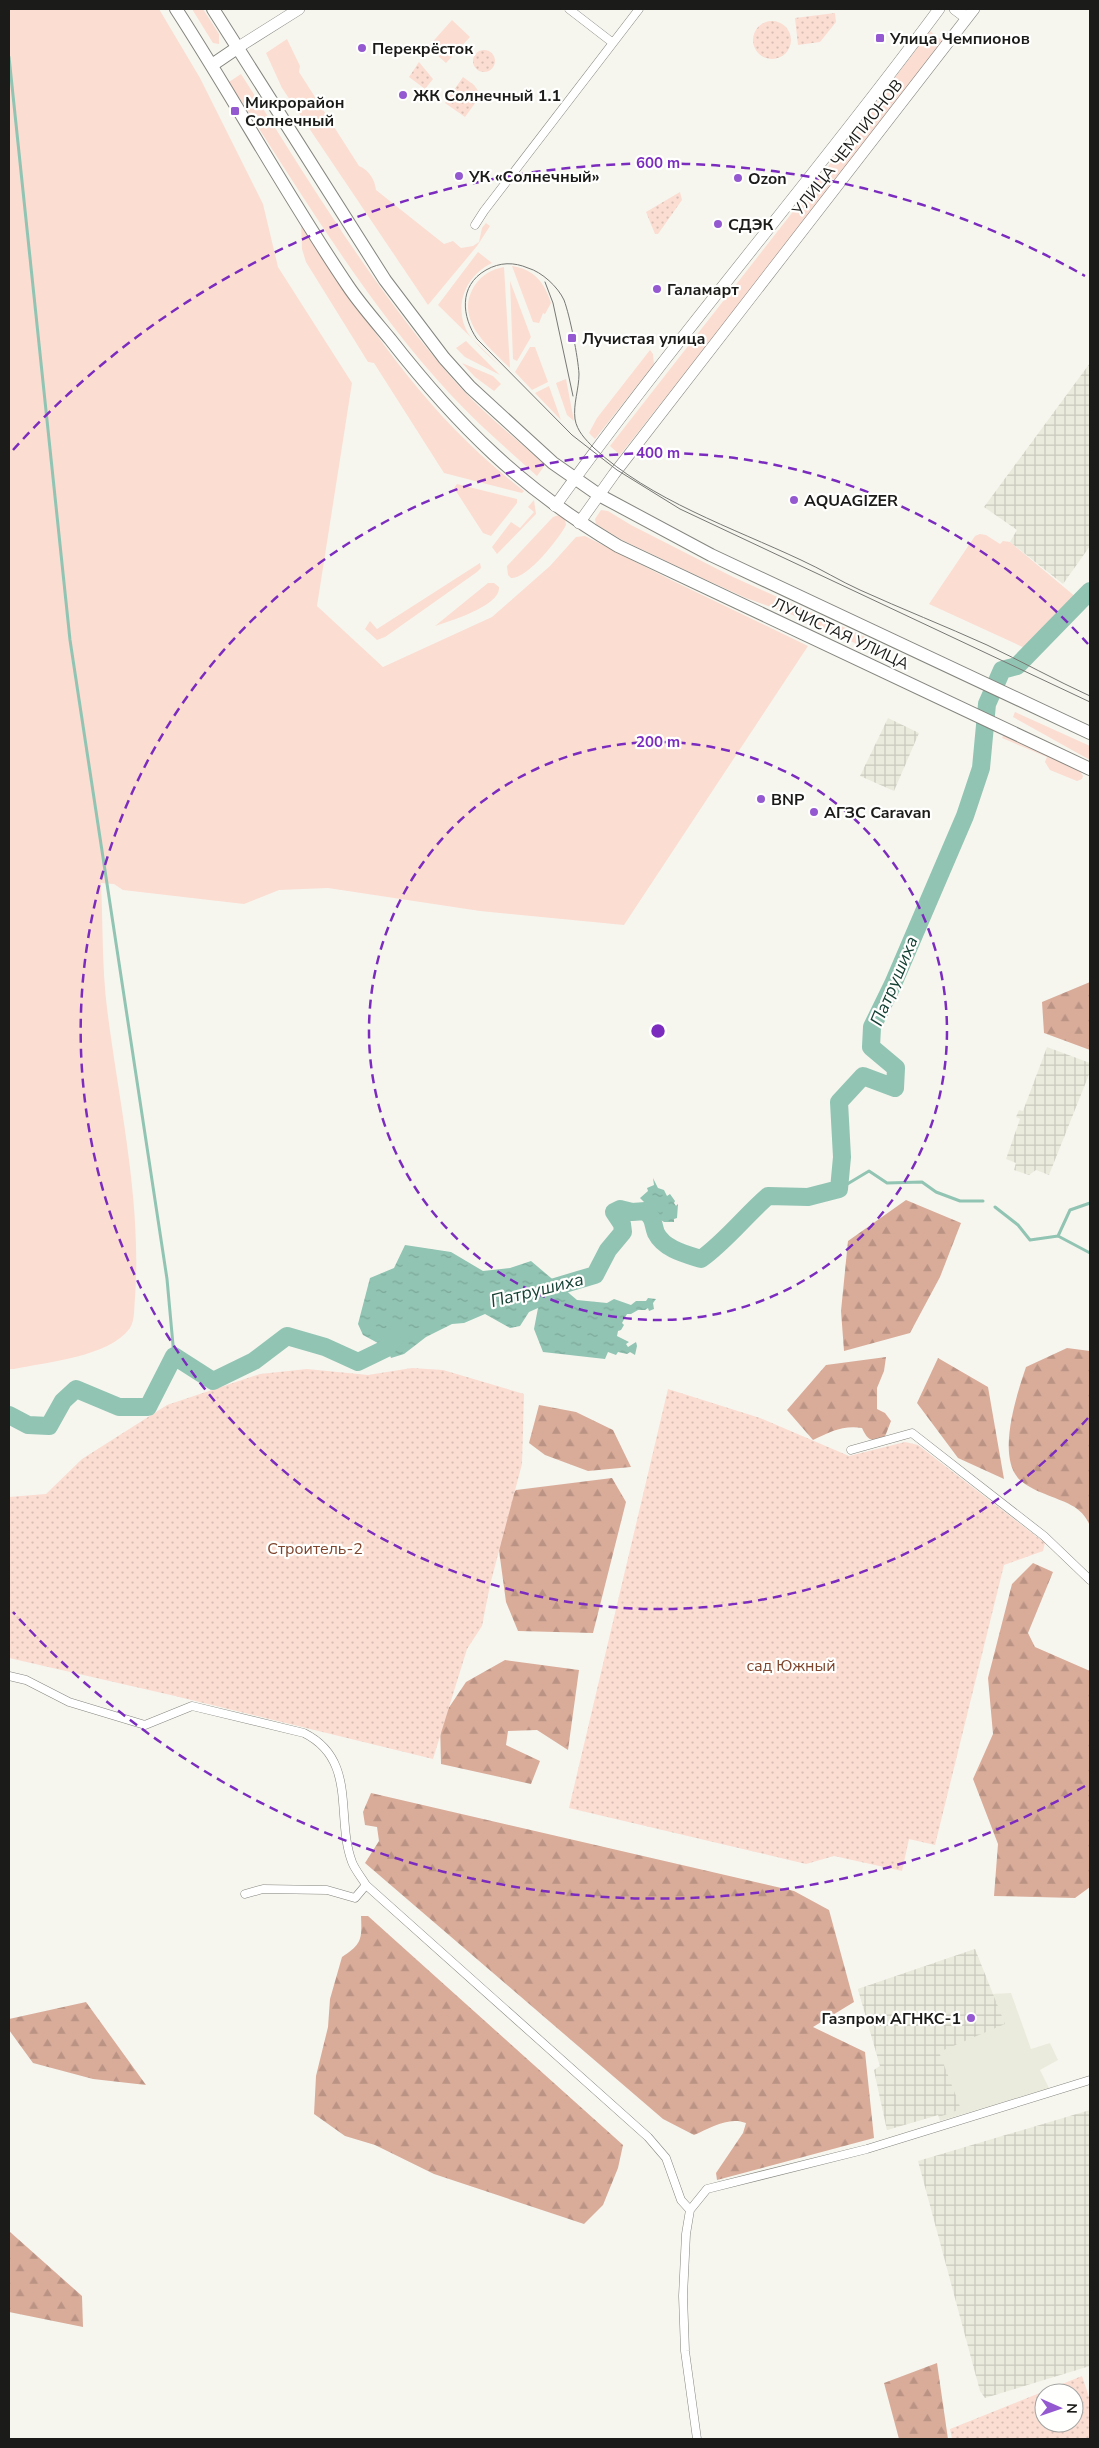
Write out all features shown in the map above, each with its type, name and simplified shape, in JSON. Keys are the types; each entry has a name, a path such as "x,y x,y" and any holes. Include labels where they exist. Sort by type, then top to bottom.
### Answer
{"main road":[{"name":"ЛУЧИСТАЯ УЛИЦА","path":"176,9 349,287 443,404 491,454 555,506 618,546 953,705 1020,734 1090,769"},
{"name":"ЛУЧИСТАЯ УЛИЦА","path":"213,9 385,280 444,358 504,420 553,463 599,495 787,592 1090,732"},
{"path":"212,65 237,48"}],"street":[{"path":"237,48 299,9"},
{"path":"570,9 613,43"},
{"path":"475,225 639,9"},
{"name":"УЛИЦА ЧЕМПИОНОВ","path":"555,506 669,355 803,188 939,9"},
{"path":"955,9 970,13"},
{"name":"УЛИЦА ЧЕМПИОНОВ","path":"580,523 599,495 970,13"},
{"path":"851,1450 912,1433 1044,1536 1090,1580"},
{"path":"9,1676 26,1680 69,1702 145,1725 192,1706 304,1733 318,1740 329,1752 339,1773 352,1862 366,1885 648,2137 666,2158 681,2200 690,2210"},
{"path":"245,1894 263,1889 327,1890 355,1898 366,1885"},
{"path":"697,2439 685,2351 682,2296 686,2234 690,2210 707,2189 867,2149 1090,2080"}],"shaded area":[{"path":"1090,363 1090,546 1063,584 1010,542 1017,530 984,507"},
{"path":"888,718 919,733 894,791 860,776"},
{"path":"1047,1047 1090,1063 1090,1072 1049,1175 1036,1170 1029,1175 1014,1170 1016,1163 1006,1159 1020,1119 1016,1117 1019,1110 1023,1111"},
{"path":"975,1949 992,1994 1011,1993 1031,2049 1050,2043 1058,2060 1040,2070 1049,2088 940,2121 938,2115 887,2130 874,2070 880,2066 858,1989"},
{"path":"975,1949 1005,2024 939,2052 961,2109 939,2117 938,2115 887,2130 874,2070 880,2066 858,1989"},
{"path":"1090,2110 1090,2366 985,2398 980,2391 918,2161"}],"green space":[{"path":"9,9 159,9 200,78 263,204 278,267 352,383 317,606 383,667 492,617 550,566 576,537 585,536 808,646 624,925 480,911 328,888 279,890 244,904 123,890 114,884 101,883 105,993 128,1153 135,1225 134,1317 130,1328 108,1346 60,1361 14,1369 9,1369"},
{"path":"192,9 203,9 219,34 219,44 213,43"},
{"path":"835,13 836,22 820,42 798,45 795,18"},
{"path":"452,20 470,37 446,63 428,47"},
{"path":"772,21 785,27 791,40 785,53 772,59 759,53 753,40 759,27"},
{"path":"930,31 943,41 836,181 824,172"},
{"path":"287,39 300,66 299,72 359,166 371,176 376,190 444,244 453,241 461,248 473,246 479,242 482,228 486,223 490,226 477,246 428,305 282,88 266,53"},
{"path":"480,50 488,50 495,57 495,65 488,72 480,72 473,65 473,57"},
{"path":"419,62 433,79 425,89 409,77"},
{"path":"241,74 340,229 393,305 421,342 462,389 545,465 537,476 482,427 451,395 419,359 361,283 229,82"},
{"path":"463,77 474,85 481,95 465,117 445,103"},
{"path":"820,177 832,187 620,455 610,446"},
{"path":"680,192 682,200 658,234 655,234 646,212"},
{"path":"301,221 374,332 400,366 457,431 489,462 524,491 522,493 444,473 374,363 368,362 306,262 302,249"},
{"path":"478,252 492,263 474,276 464,295 462,315 472,339 438,305"},
{"path":"512,266 527,270 538,278 545,289 551,303 545,314 543,313 539,323 533,322"},
{"path":"504,267 510,368 483,341 476,331 468,309 469,297 478,281 495,269"},
{"path":"510,281 531,337 517,361 513,359"},
{"path":"466,341 500,375 465,357 456,348"},
{"path":"530,347 535,347 548,382 532,390 515,372"},
{"path":"650,350 653,354 654,364 595,439 589,433 597,418"},
{"path":"462,363 493,376 501,384 494,391 475,377"},
{"path":"566,379 574,421 567,415 556,383"},
{"path":"549,386 561,420 535,393"},
{"path":"457,484 517,499 517,503 491,536 483,533 454,488"},
{"path":"534,500 536,514 497,554 492,547 511,522 520,528 534,512 528,507"},
{"path":"601,510 608,511 631,525 731,576 876,642 879,646 877,651 872,651 798,617 746,598 622,540 596,524 595,519"},
{"path":"559,515 565,520 566,525 557,539 542,558 525,573 511,578 508,575 507,566 553,517"},
{"path":"980,534 986,535 1000,544 1003,541 1010,542 1077,598 1027,649 929,604 975,536"},
{"path":"480,563 481,568 477,572 385,637 377,640 365,629 370,621 377,629"},
{"path":"488,583 494,583 499,587 497,594 492,600 473,612 435,626"},
{"path":"1015,712 1090,746 1090,760 1013,717"},
{"path":"1004,734 1079,770 1083,776 1082,779 1077,781 1050,770 1045,762 1047,757 1002,738"},
{"path":"1090,982 1090,1050 1044,1033 1042,1002"},
{"path":"906,1200 961,1223 940,1277 910,1333 844,1351 841,1311 848,1241"},
{"path":"1067,1348 1090,1351 1090,1526 1082,1513 1071,1505 1035,1490 1021,1481 1013,1471 1010,1458 1010,1426 1026,1367"},
{"path":"886,1357 884,1371 877,1388 877,1409 885,1413 891,1421 884,1439 870,1439 862,1428 849,1427 825,1434 813,1440 787,1410 826,1365"},
{"path":"938,1358 988,1387 1004,1479 958,1458 917,1403"},
{"name":"Строитель-2","path":"412,1368 443,1370 524,1394 522,1464 490,1585 482,1626 467,1649 433,1759 175,1696 9,1658 9,1497 46,1494 82,1459 167,1405 260,1374 307,1369 368,1375"},
{"name":"сад Южный","path":"668,1389 760,1418 849,1456 905,1442 918,1445 1045,1543 1043,1551 1004,1565 935,1845 909,1839 902,1871 834,1856 806,1864 569,1808"},
{"path":"539,1405 576,1412 613,1430 631,1467 588,1471 545,1455 529,1443"},
{"path":"612,1478 626,1502 593,1633 518,1631 506,1602 498,1543 490,1526 516,1490"},
{"path":"1033,1563 1053,1572 1028,1633 1035,1647 1090,1671 1090,1887 1075,1898 994,1896 998,1844 973,1779 993,1734 988,1678 1012,1584"},
{"path":"505,1660 579,1670 568,1750 537,1730 508,1731 506,1745 540,1761 531,1784 441,1764 440,1721 466,1682"},
{"path":"371,1793 794,1891 829,1910 854,2002 813,2027 865,2052 874,2138 717,2180 716,2173 743,2133 746,2123 740,2121 726,2122 694,2135 663,2119 365,1863 379,1841 377,1827 365,1825 363,1812"},
{"path":"361,1916 368,1916 623,2145 618,2168 603,2205 584,2224 434,2174 375,2145 345,2136 314,2114 316,2076 328,2027 330,1999 342,1957 354,1948 361,1936"},
{"path":"86,2002 146,2085 93,2079 33,2063 9,2030 9,2019"},
{"path":"9,2231 82,2296 83,2327 9,2312"},
{"path":"937,2363 948,2439 899,2439 884,2383"},
{"path":"1082,2376 1090,2400 1090,2439 952,2439 950,2429 1034,2395 1034,2433 1084,2433 1084,2383 1065,2383"}],"water":[{"path":"653,1178 658,1188 664,1190 667,1196 670,1194 676,1206 678,1204 677,1218 674,1219 674,1222 664,1222 658,1218 654,1220 650,1218 646,1219 651,1226 649,1226 642,1220 637,1209 632,1212 633,1207 641,1207 644,1202 640,1198 648,1191 647,1188 654,1185"},
{"path":"405,1245 451,1252 483,1271 510,1268 531,1261 577,1300 607,1303 614,1299 631,1305 636,1301 646,1301 648,1298 656,1299 653,1303 654,1309 649,1311 648,1308 627,1314 622,1323 624,1325 618,1331 617,1336 629,1342 626,1344 628,1347 636,1342 635,1355 630,1352 627,1354 618,1352 616,1355 608,1352 605,1359 543,1352 534,1329 538,1308 529,1312 520,1326 510,1328 485,1314 464,1323 452,1324 426,1337 404,1354 391,1358 387,1348 363,1335 358,1324 370,1278 394,1268"}],"waterway":[{"path":"9,57 70,640 167,1279 174,1356"},
{"name":"Патрушиха","path":"538,1292 595,1275 608,1250 623,1232 622,1224 614,1212 620,1209 632,1212 646,1211 652,1219 656,1233 664,1243 676,1250 701,1259 768,1196 808,1197 839,1189 842,1157 839,1102 863,1076 895,1088 896,1068 871,1047 872,1027 893,984 965,816 981,768 987,704 1002,670 1017,666 1090,591"},
{"path":"839,1189 869,1171 887,1183 922,1182 936,1192 960,1201 983,1201"},
{"path":"995,1207 1018,1225 1030,1240 1058,1236 1070,1210 1090,1203"},
{"path":"1058,1236 1090,1253"},
{"name":"Патрушиха","path":"9,1415 28,1425 49,1426 63,1401 76,1389 119,1407 148,1407 174,1356 213,1381 254,1361 287,1336 325,1347 358,1362 387,1348 400,1329"}],"tram line":[{"path":"1090,696 987,645 860,590 808,564 693,512 640,483 594,448 578,427 575,419 575,402 579,374 575,347 564,300 554,285 544,276 533,270 507,264 497,265 486,270 471,284 465,302 466,312 468,321 477,339 572,435 617,470 680,509 1090,702"},
{"path":"545,282 553,303 573,396"}],"place":[{"name":"Улица Чемпионов","path":"880,38"},
{"name":"Перекрёсток","path":"362,48"},
{"name":"ЖК Солнечный 1.1","path":"403,95"},
{"name":"Микрорайон Солнечный","path":"235,111"},
{"name":"УК «Солнечный»","path":"459,176"},
{"name":"Ozon","path":"738,178"},
{"name":"СДЭК","path":"718,224"},
{"name":"Галамарт","path":"657,289"},
{"name":"Лучистая улица","path":"572,338"},
{"name":"AQUAGIZER","path":"794,500"},
{"name":"BNP","path":"761,799"},
{"name":"АГЗС Caravan","path":"814,812"},
{"name":"Газпром АГНКС-1","path":"971,2018"}]}
